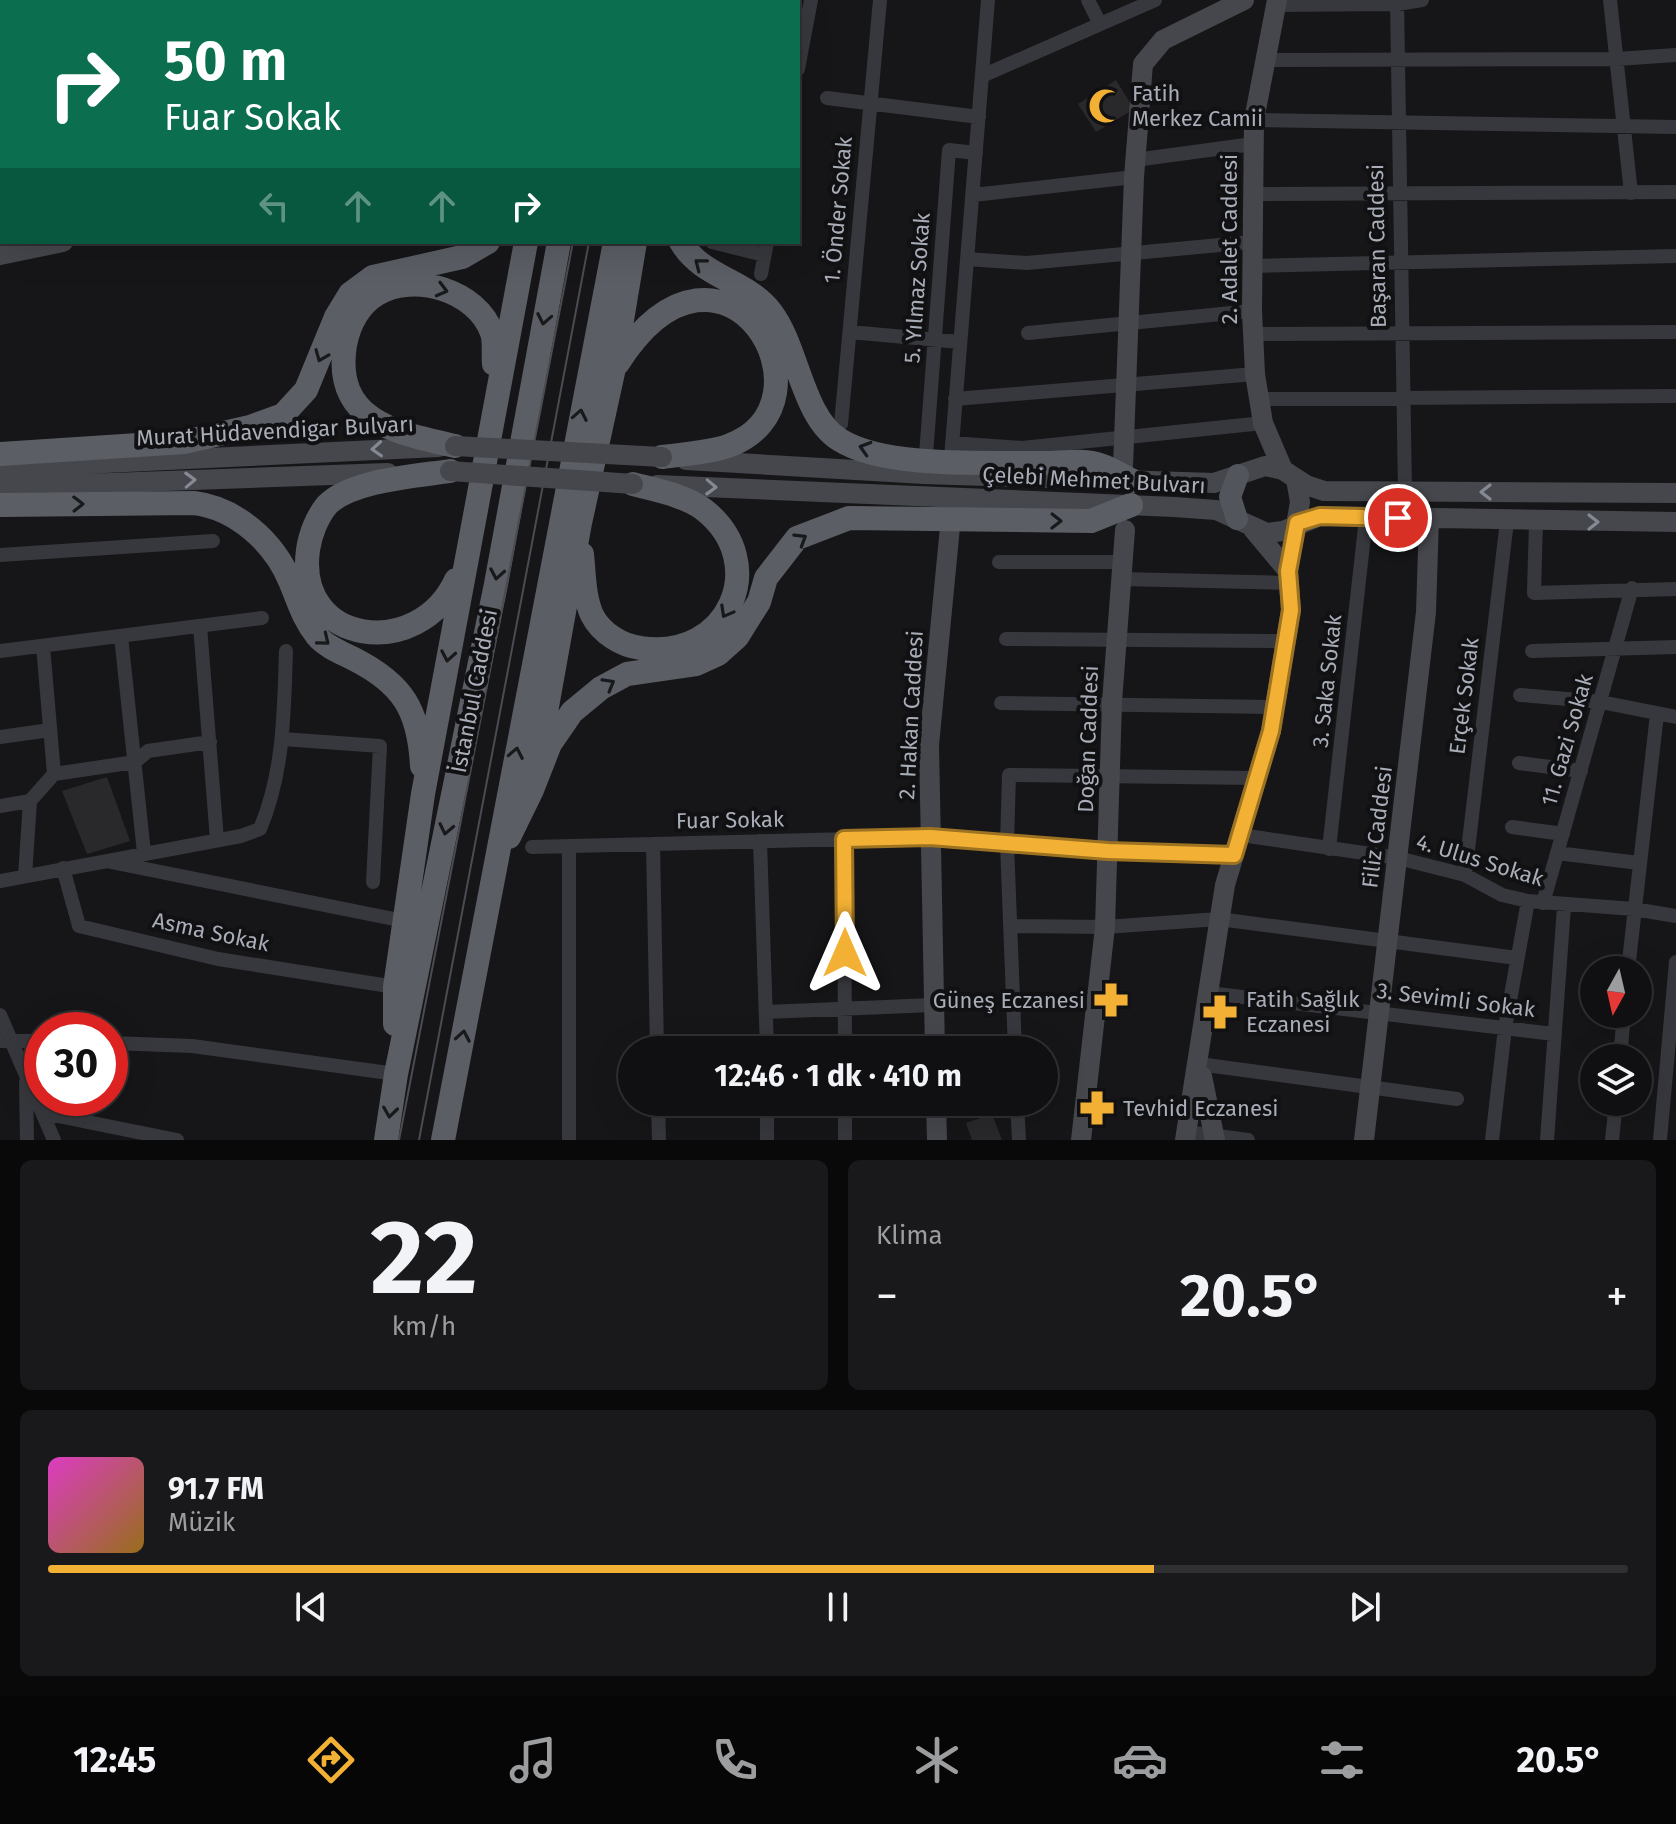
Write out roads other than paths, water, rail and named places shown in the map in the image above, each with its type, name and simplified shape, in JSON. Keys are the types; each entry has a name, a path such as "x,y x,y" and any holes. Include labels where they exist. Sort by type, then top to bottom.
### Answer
{"highway":[{"path":"0,454 184,442 250,427 283,415 306,390 336,317 350,294 373,277 462,257 485,244"},
{"path":"396,1074 395,987 423,794 526,244"},
{"name":"İstanbul Caddesi","path":"386,1140 396,1074 496,584 559,244"},
{"path":"443,1140 615,244"},
{"path":"532,790 580,523 614,368 635,244"},
{"path":"494,870 550,744 572,712 601,688 627,674 696,664 718,654 737,637 759,602 766,578 797,538 849,518 1091,521 1129,484 1098,464 905,460 839,440 822,421 805,390 785,330 768,308 743,288 714,275 689,256 682,244"},
{"path":"455,446 377,424 355,406 342,365 347,335 359,309 379,293 413,284 447,289 466,300 492,333 495,402"},
{"path":"614,368 641,331 675,304 714,300 746,314 763,330 775,357 776,387 766,415 750,433 729,446 662,457"},
{"path":"450,471 368,484 327,505 310,535 305,569 315,601 344,627 372,634 401,631 440,606 455,584 468,551"},
{"path":"580,523 584,579 592,614 607,633 629,647 662,651 697,643 722,621 733,599 737,567 727,537 703,509 633,484"},
{"path":"0,505 194,503 216,506 242,521 282,566 299,610 320,640 383,673 405,699 421,752 423,794"}],"main road":[{"path":"1129,484 1124,439 1134,168 1143,64 1163,40 1244,0"},
{"name":"2. Adalet Caddesi","path":"1276,2 1254,120 1252,311 1255,374 1265,427 1289,474"},
{"path":"0,255 48,244"},
{"path":"1265,427 1230,497 1230,508 1290,577"},
{"name":"Murat Hüdavendigar Bulvarı","path":"0,468 455,446 553,451"},
{"name":"Çelebi Mehmet Bulvarı","path":"553,451 725,464 1129,484 1216,510 1267,533 1283,531 1320,516 1676,522"},
{"name":"Çelebi Mehmet Bulvarı","path":"550,478 633,484 1214,483 1265,466 1324,491 1676,493"},
{"name":"Murat Hüdavendigar Bulvarı","path":"0,487 450,471 550,478"},
{"path":"1186,1136 1219,919 1275,707 1287,641 1290,577 1300,502 1289,474"},
{"name":"Filiz Caddesi","path":"1364,1140 1426,612 1429,519"},
{"name":"2. Hakan Caddesi","path":"934,1036 929,745 950,527"},
{"name":"Doğan Caddesi","path":"1081,1140 1105,927 1112,702 1125,530"},
{"path":"1199,1064 1215,1138"},
{"path":"936,1116 937,1140"}],"street":[{"path":"800,58 811,0"},
{"name":"1. Önder Sokak","path":"841,424 880,0"},
{"path":"988,0 952,450 1022,448 1265,427"},
{"path":"1088,0 1100,24"},
{"path":"982,76 1155,0"},
{"path":"1276,2 1422,0"},
{"path":"1610,0 1631,193"},
{"name":"Başaran Caddesi","path":"1397,2 1401,400 1405,491"},
{"path":"1266,60 1617,59 1676,55"},
{"path":"827,98 979,117"},
{"path":"1254,120 1676,127"},
{"path":"973,195 1253,144"},
{"name":"5. Yılmaz Sokak","path":"926,455 949,150 976,153"},
{"path":"1253,194 1676,192"},
{"path":"967,259 1027,263 1252,242"},
{"path":"730,244 766,248 761,274"},
{"path":"1253,266 1399,260 1676,256"},
{"path":"1028,333 1252,311"},
{"path":"850,332 960,342"},
{"path":"1253,334 1676,332"},
{"path":"955,399 1255,374"},
{"path":"1259,399 1676,396"},
{"name":"3. Saka Sokak","path":"1329,849 1366,518"},
{"name":"Erçek Sokak","path":"1465,875 1507,521"},
{"path":"1536,522 1534,593 1676,589"},
{"path":"0,555 213,541"},
{"path":"999,562 1121,571 1290,577"},
{"name":"11. Gazi Sokak","path":"1492,1140 1517,958 1535,902 1563,834 1632,588"},
{"path":"0,651 262,618"},
{"path":"200,626 217,840"},
{"path":"121,636 144,853"},
{"path":"1006,639 1287,641"},
{"path":"43,646 54,774"},
{"path":"1532,651 1676,647"},
{"path":"0,881 260,829 271,801 283,739 286,651"},
{"path":"1520,695 1601,702 1676,717"},
{"path":"1001,703 1112,702 1275,707"},
{"path":"1629,956 1657,714"},
{"path":"0,737 50,730"},
{"path":"283,739 380,746 373,882"},
{"path":"25,876 30,801 54,774 135,762 148,751 210,742"},
{"path":"1519,763 1581,771"},
{"path":"1015,1036 1007,844 1009,775 1256,778"},
{"path":"0,806 30,801"},
{"path":"1512,827 1563,834"},
{"name":"Fuar Sokak","path":"532,847 930,837 1108,851"},
{"path":"844,839 845,1036"},
{"path":"760,841 767,1036"},
{"path":"653,844 657,1036"},
{"name":"4. Ulus Sokak","path":"1108,851 1238,845 1329,849 1398,858 1465,875 1502,895 1535,902 1564,907 1634,909 1676,916"},
{"path":"569,846 569,1140"},
{"path":"1557,853 1639,863"},
{"path":"104,861 404,921"},
{"name":"Asma Sokak","path":"63,868 79,926 218,959 395,987"},
{"path":"1547,1140 1564,907"},
{"path":"1011,926 1105,927 1219,919 1517,958"},
{"path":"1660,1140 1676,962"},
{"name":"3. Sevimli Sokak","path":"1209,993 1554,1034"},
{"path":"767,1012 932,1005"},
{"path":"0,1015 6,1040 24,1071"},
{"path":"128,1044 192,1046 396,1074"},
{"path":"1199,1064 1457,1099"},
{"path":"27,1116 27,1140"},
{"path":"44,1116 54,1140"},
{"path":"58,1116 177,1140"},
{"path":"658,1116 659,1140"},
{"path":"767,1116 767,1140"},
{"path":"845,1116 845,1140"},
{"path":"1018,1116 1019,1140"},
{"path":"1612,1140 1615,1116"},
{"path":"1186,1136 1248,1140"}],"tram line":[{"path":"399,1140 573,244"},
{"path":"419,1140 589,244"}],"place":[{"name":"Fatih Merkez Camii","path":"1106,106"},
{"name":"Güneş Eczanesi","path":"1111,1000"},
{"name":"Fatih Sağlık Eczanesi","path":"1220,1012"},
{"name":"Tevhid Eczanesi","path":"1097,1108"}]}
